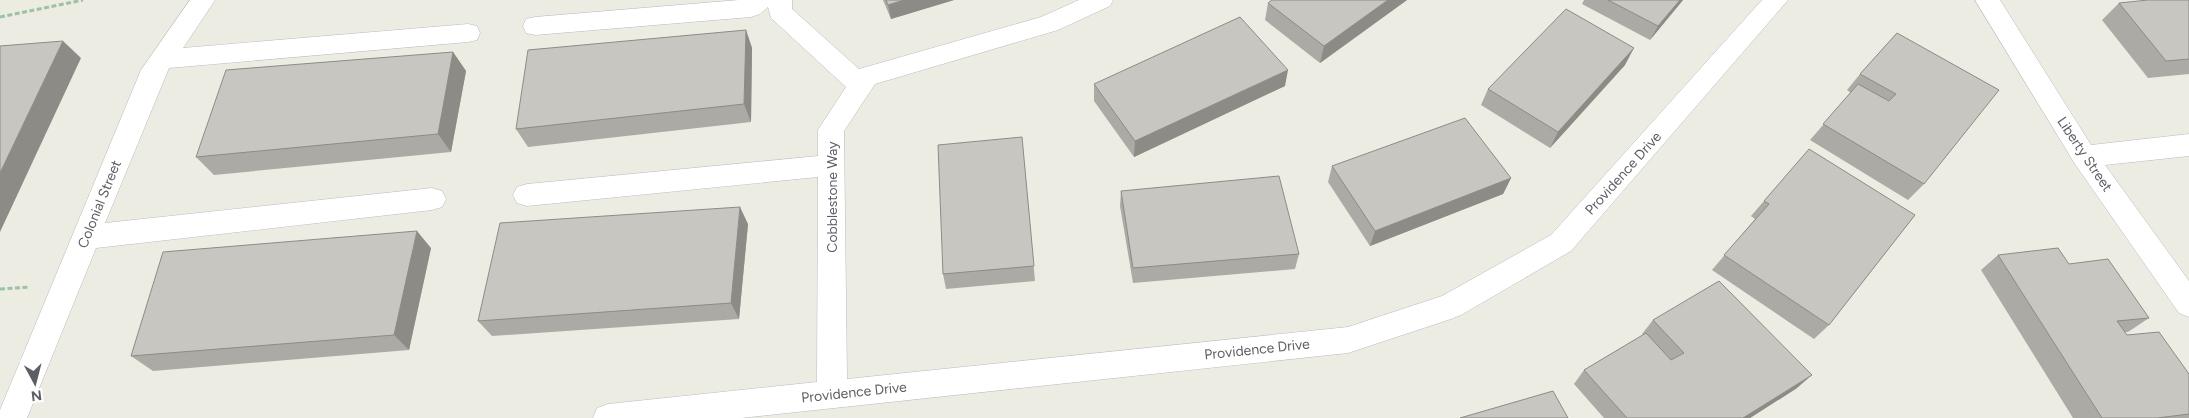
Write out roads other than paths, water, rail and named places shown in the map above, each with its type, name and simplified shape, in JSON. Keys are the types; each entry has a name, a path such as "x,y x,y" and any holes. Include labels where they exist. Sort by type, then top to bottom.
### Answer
{"street":[{"name":"Colonial Street","path":"12,418 154,70 203,0"},
{"path":"535,26 751,8 760,0"},
{"path":"780,0 780,12 861,86"},
{"name":"Cobblestone Way","path":"832,394 832,130 866,77 1048,24 1101,0"},
{"name":"Providence Drive","path":"608,418 1348,340 1451,306 1561,243 1776,0"},
{"name":"Liberty Street","path":"1987,0 2084,156 2189,304"},
{"path":"162,59 468,33"},
{"path":"2084,156 2189,145"},
{"path":"527,195 832,165"},
{"path":"85,237 432,200"}]}
